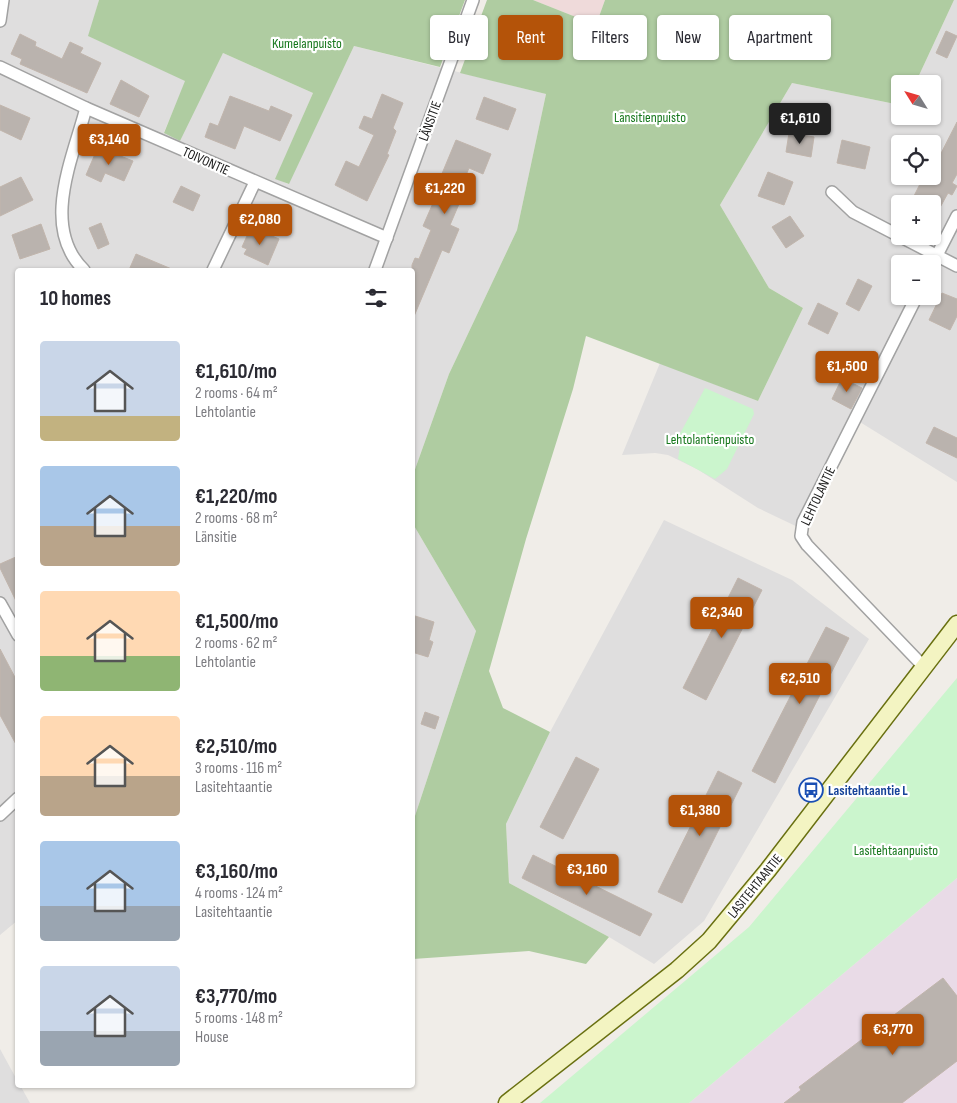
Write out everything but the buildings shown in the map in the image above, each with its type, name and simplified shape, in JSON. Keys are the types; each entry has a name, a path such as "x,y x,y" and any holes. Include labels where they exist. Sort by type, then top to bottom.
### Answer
{"street":[{"path":"0,21 4,0"},
{"name":"LÄNSITIE","path":"376,268 473,0"},
{"name":"TOIVONTIE","path":"0,67 86,108 387,238"},
{"path":"82,268 71,258 66,245 62,212 64,182 86,108"},
{"path":"214,268 255,182"},
{"path":"832,192 853,212 926,255"},
{"path":"938,255 957,216"},
{"path":"941,262 957,266"},
{"name":"LEHTOLANTIE","path":"912,305 804,522 802,536 819,558 924,667"},
{"path":"0,603 15,630"},
{"name":"LASITEHTAANTIE","path":"506,1103 662,982 709,941 768,870 957,624"},
{"path":"0,814 15,801"}],"shaded area":[{"path":"0,0 99,0 89,36 186,81 164,132 179,140 223,53 313,93 276,178 288,184 354,46 546,94 517,230 449,374 415,469 415,268 15,268 15,922 0,935"},
{"path":"533,0 605,0 600,15 573,16"},
{"path":"954,0 957,0 957,482 855,419 802,529 758,508 697,469 668,455 655,453 622,455 660,363 758,401 803,308 769,288 720,205 792,83 891,103 891,125 941,125 941,75 919,75"},
{"path":"664,520 792,580 869,639 704,921 654,964 609,937 509,883 506,824 550,732"},
{"path":"415,527 476,631 415,816"},
{"path":"957,878 957,1103 689,1103"},
{"path":"0,1049 15,1076 15,1088 22,1088 30,1103 0,1103"}],"green space":[{"name":"Kumelanpuisto","path":"99,0 465,0 459,15 430,15 430,60 443,60 440,67 354,46 289,184 275,179 313,93 223,53 180,141 164,133 185,81 88,36"},
{"name":"Länsitienpuisto","path":"487,0 533,0 573,16 573,60 647,60 647,15 600,15 605,0 954,0 919,75 891,75 891,103 792,83 720,205 769,288 803,308 758,401 586,336 573,389 526,539 489,671 503,708 550,732 506,824 509,883 609,937 586,964 529,951 415,959 415,816 476,631 415,527 415,469 449,374 517,230 546,94 460,73 465,60 488,60 488,15 481,15"},
{"name":"Lehtolantienpuisto","path":"705,388 753,409 754,414 727,469 715,479 678,459 680,446 677,439"},
{"name":"Lasitehtaanpuisto","path":"957,678 957,878 689,1103 540,1103 749,927"}],"place":[{"name":"Lasitehtaantie L","path":"811,790"}]}
